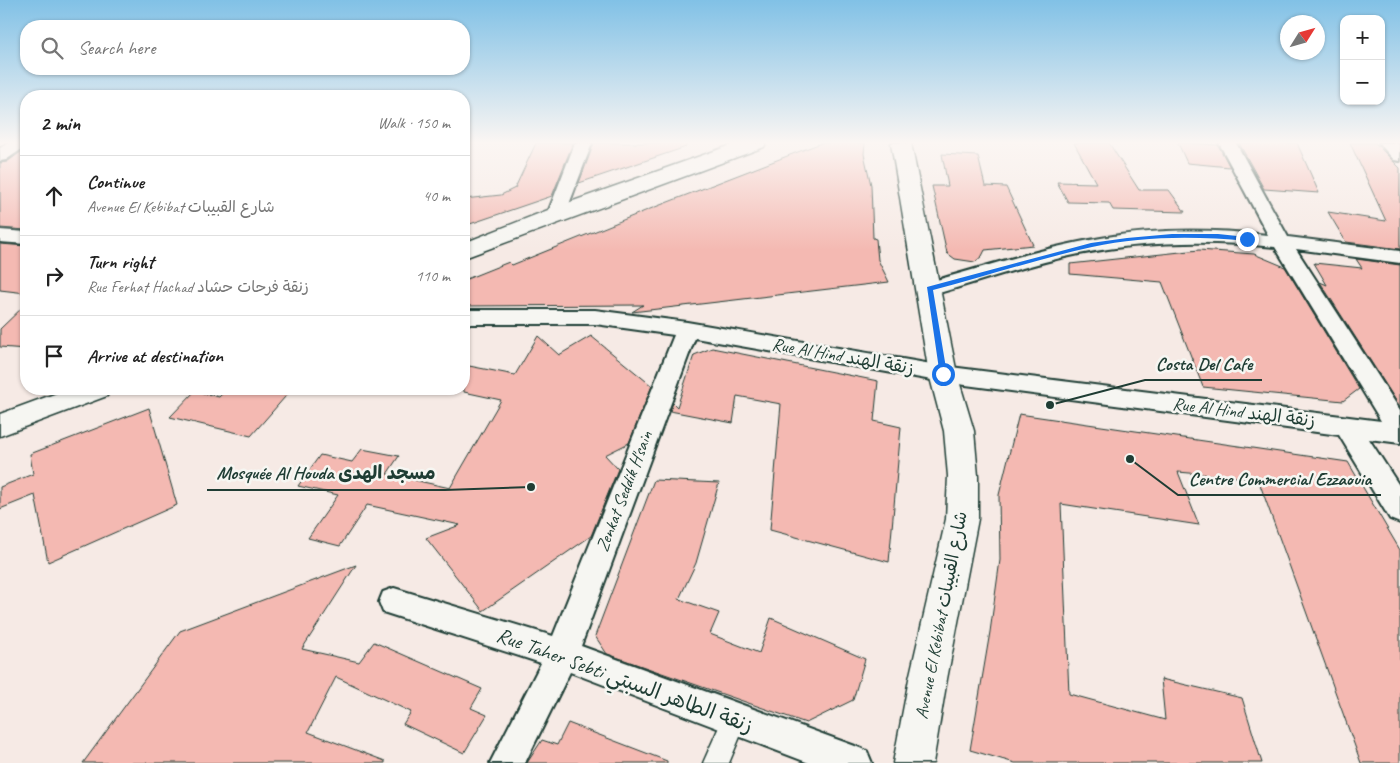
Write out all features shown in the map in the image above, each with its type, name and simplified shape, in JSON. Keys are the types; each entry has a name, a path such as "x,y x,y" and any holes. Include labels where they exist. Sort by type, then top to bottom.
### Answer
{"street":[{"path":"556,215 570,179"},
{"path":"470,249 556,215 659,179"},
{"name":"Avenue El Kebibat شارع القبيبات","path":"908,179 943,374 959,432 963,476 962,518 928,679 913,763"},
{"path":"1246,179 1281,241 1400,432"},
{"path":"0,236 20,238"},
{"path":"929,288 1064,252 1127,240 1172,236 1218,236 1281,241 1400,257"},
{"name":"Rue Al Hind زنقة الهند","path":"470,317 595,317 687,329 943,374 1400,432"},
{"name":"Zenkat Seddik H'sain","path":"506,763 562,654 687,329"},
{"path":"0,425 81,395"},
{"path":"1346,425 1377,472 1400,512"},
{"name":"Rue Taher Sebti زنقة الطاهر السبتي","path":"394,602 562,654 734,720 855,763"},
{"path":"716,763 734,720"}],"building":[{"path":"0,179 20,179 20,230 0,228"},
{"path":"519,179 559,179 552,196 470,224 470,198 501,195 515,188"},
{"path":"581,179 592,179 579,183"},
{"path":"729,179 870,179 873,238 876,239 878,260 889,282 632,312 643,305 470,306 470,278 509,262 512,265"},
{"path":"947,179 983,179 985,186 1006,187 1033,245 985,250 982,256 975,262 955,259 947,253 932,186 948,186"},
{"path":"1094,179 1132,179 1139,190 1169,190 1185,212 1113,210 1109,203 1068,202 1057,182 1096,183"},
{"path":"1258,179 1313,179 1319,193 1264,189"},
{"path":"1366,179 1400,179 1400,249 1346,242 1328,212 1386,221"},
{"path":"0,244 20,246 20,292 0,290"},
{"path":"1199,250 1254,254 1285,267 1359,389 1343,401 1203,387 1162,282 1070,274 1070,264"},
{"path":"1356,259 1400,265 1400,407 1320,282 1327,285 1314,263 1362,268"},
{"path":"20,310 20,349 0,347 0,329"},
{"path":"538,336 559,355 591,336 652,386 629,443 605,455 618,469 591,536 483,611 426,538 460,525 367,505 340,546 308,538 338,495 298,486 320,455 352,462 362,449 399,456 387,474 450,488 501,400 470,393 470,366 515,375"},
{"path":"712,348 878,381 874,421 901,427 889,562 770,530 781,404 737,396 733,423 670,411 673,403 677,407 694,355"},
{"path":"191,395 219,397 221,395 287,395 251,436 170,417"},
{"path":"149,408 177,505 48,562 35,495 0,509 0,487 33,474 30,454"},
{"path":"1019,414 1348,462 1400,550 1400,763 1361,763 1258,479 1178,472 1199,525 1061,504 1069,694 1165,720 1161,679 1242,698 1262,763 1015,763 970,750 1000,560 999,495"},
{"path":"654,480 719,483 696,563 679,599 719,613 710,634 759,653 771,618 865,659 853,700 806,723 607,654 595,636"},
{"path":"356,565 302,649 359,662 374,642 482,689 471,708 487,715 464,753 403,724 411,712 336,677 308,732 385,761 385,763 83,763 180,631"},
{"path":"568,723 667,761 667,763 527,763 542,740 557,745"}],"place":[{"name":"Costa Del Cafe","path":"1050,405"},
{"name":"Centre Commercial Ezzaouia","path":"1130,459"},
{"name":"Mosquée Al Houda مسجد الهدى","path":"531,487"}],"route":[{"path":"943,374 929,288 1091,245 1172,236 1218,236 1247,239"}]}
